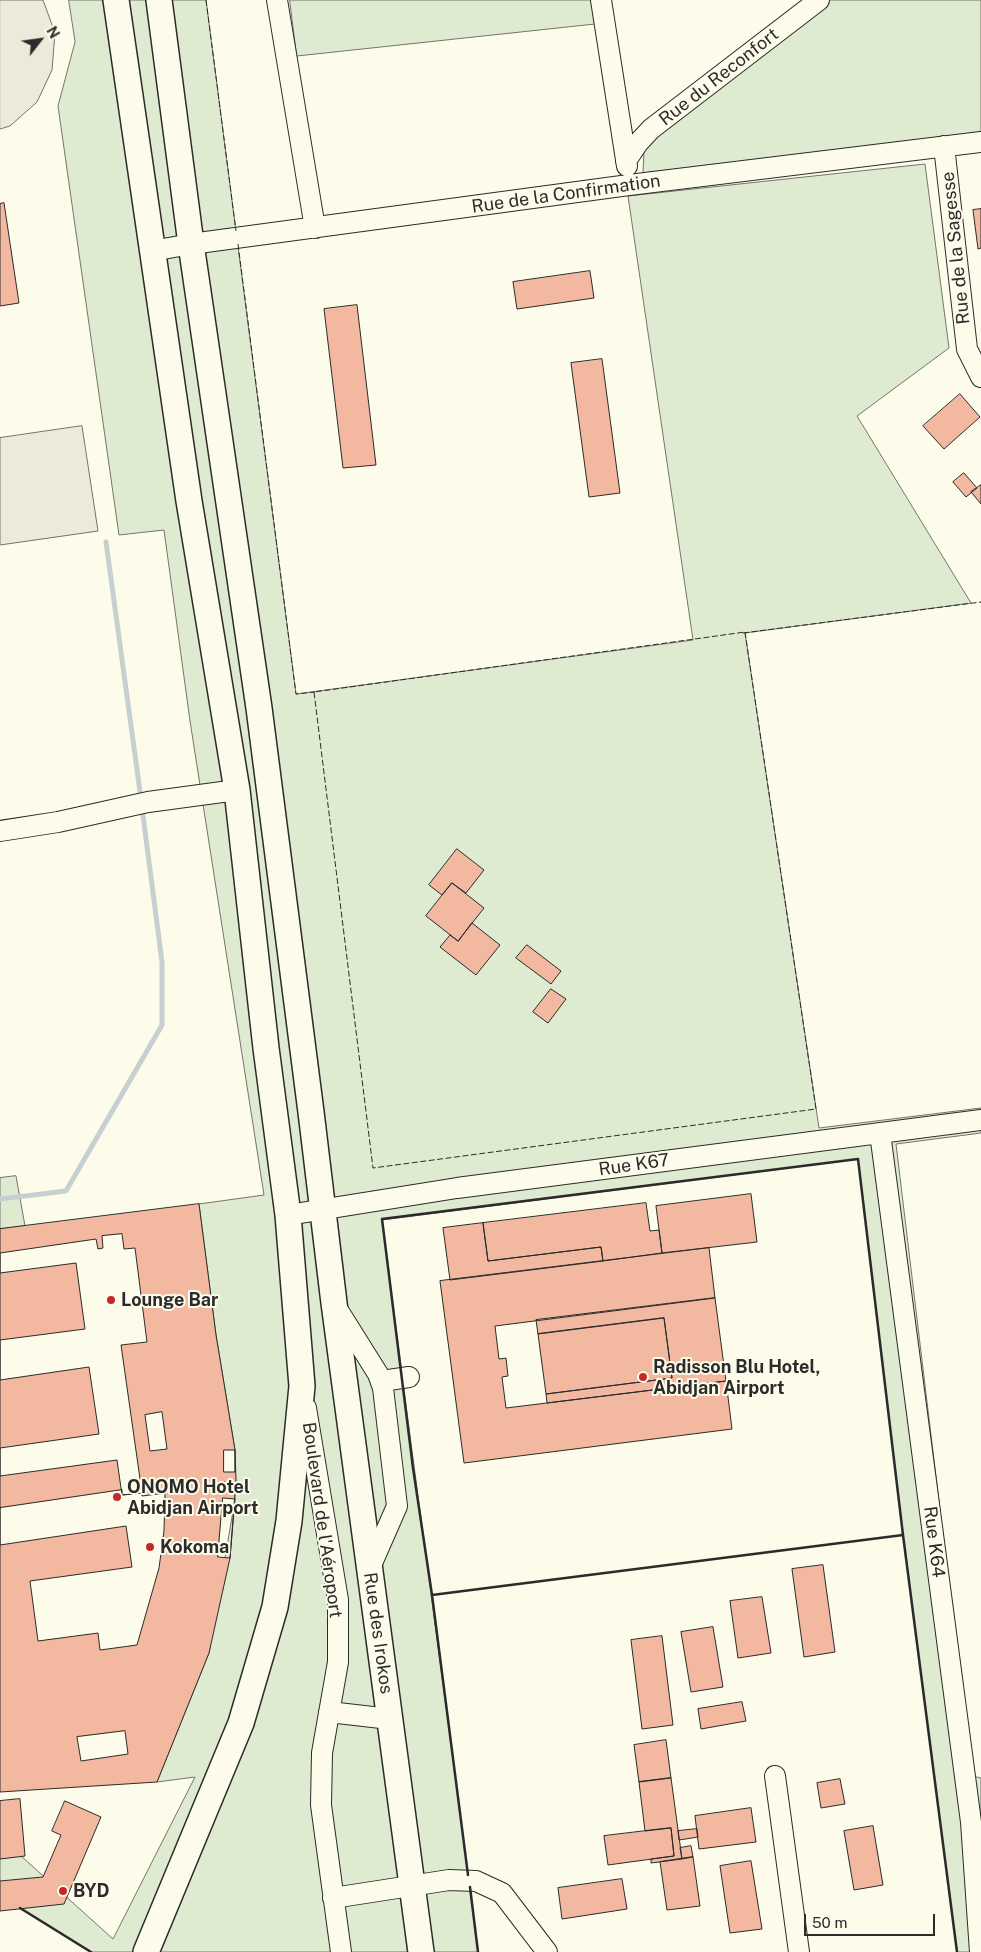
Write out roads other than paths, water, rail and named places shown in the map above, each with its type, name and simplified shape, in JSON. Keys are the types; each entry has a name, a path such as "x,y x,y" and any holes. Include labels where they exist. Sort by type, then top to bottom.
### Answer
{"main road":[{"path":"122,0 152,251 190,510 237,790 266,1048 288,1215 298,1317 302,1386 289,1521 276,1607 240,1722 146,1952"},
{"name":"Rue des Irokos","path":"159,0 191,244 261,718 312,1112 322,1210 421,1952"},
{"path":"298,1317 335,1309"}],"street":[{"path":"277,0 315,228"},
{"path":"601,0 629,185"},
{"name":"Rue du Reconfort","path":"626,161 638,143 651,129 819,0"},
{"name":"Rue de la Confirmation","path":"152,251 191,244 629,185 981,142"},
{"name":"Rue de la Sagesse","path":"944,146 967,349 981,377"},
{"path":"0,831 141,804 237,790"},
{"name":"Rue K67","path":"288,1215 457,1188 981,1120"},
{"name":"Rue K64","path":"880,1132 976,1822 980,1952"},
{"path":"335,1309 382,1381 397,1506 369,1570"},
{"path":"382,1381 409,1376"},
{"name":"Boulevard de l'Aéroport","path":"302,1386 338,1600 338,1662 322,1753 321,1805 341,1952"},
{"path":"329,1712 390,1719"},
{"path":"775,1776 799,1952"},
{"path":"333,1898 449,1880 476,1881 502,1893 547,1952"}],"waterway":[{"path":"106,542 141,799"},
{"path":"0,1199 66,1191 162,1025 162,962 142,808"}],"place":[{"name":"Lounge Bar","path":"111,1300"},
{"name":"Radisson Blu Hotel, Abidjan Airport","path":"643,1377"},
{"name":"ONOMO Hotel Abidjan Airport","path":"117,1497"},
{"name":"Kokoma","path":"150,1547"},
{"name":"BYD","path":"63,1891"}]}
